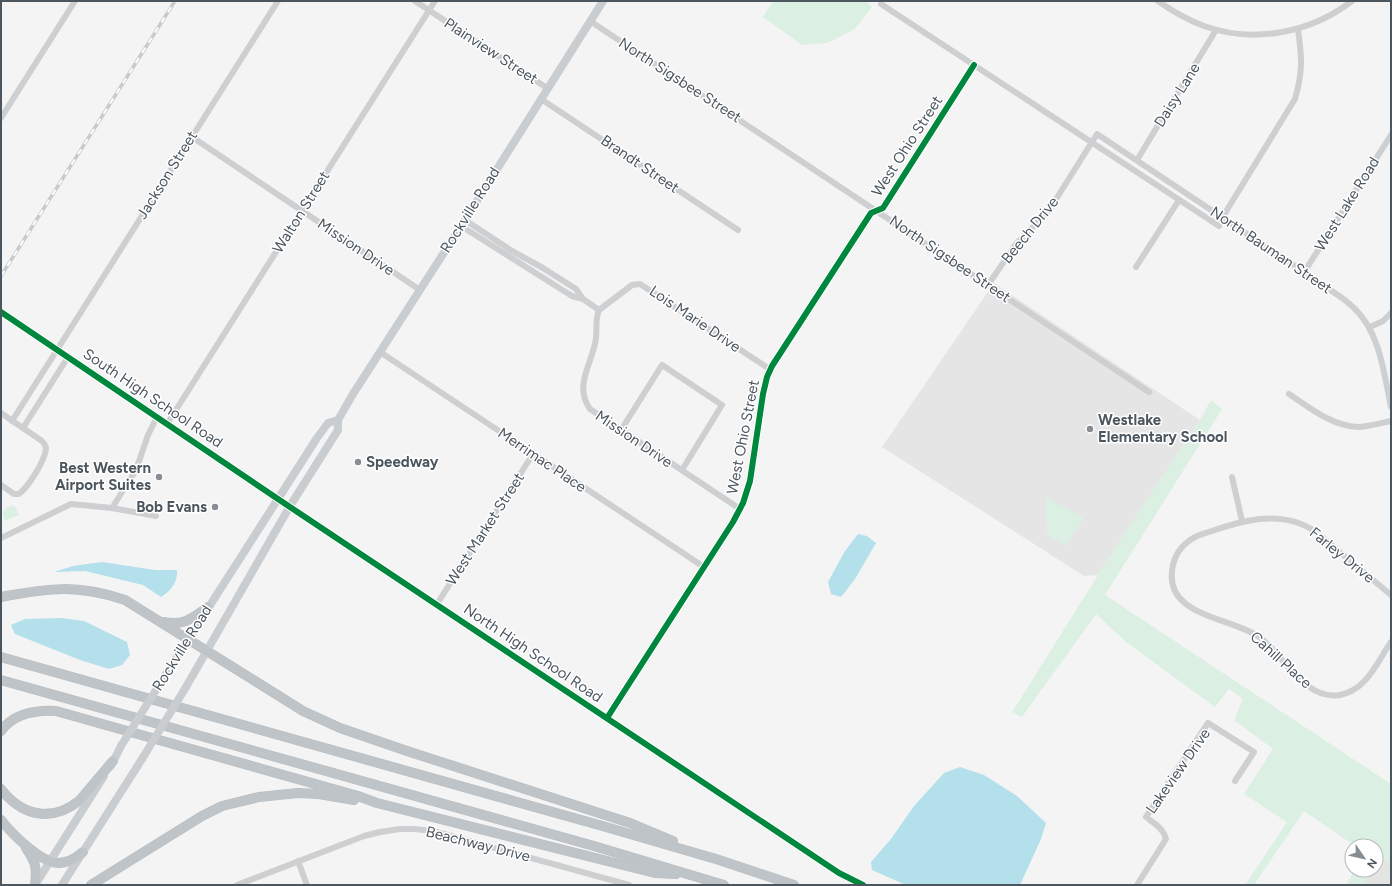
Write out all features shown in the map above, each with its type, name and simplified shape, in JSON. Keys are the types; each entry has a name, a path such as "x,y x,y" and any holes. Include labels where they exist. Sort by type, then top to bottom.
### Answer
{"highway":[{"path":"1,597 39,589 58,588 93,591 125,600 303,711 340,728 630,823 716,859"},
{"path":"156,620 172,624 182,623 190,620 208,607"},
{"path":"1,657 600,825 716,859 794,885"},
{"path":"1,680 724,885"},
{"path":"1,731 12,720 25,713 41,710 56,711 358,796 376,803"},
{"path":"1,789 16,804 26,810 43,814 59,812 74,805 80,800 114,762"},
{"path":"91,885 202,816 222,806 259,797 298,793 319,794 376,803 655,873 689,874"},
{"path":"1,820 22,842 51,862 72,860 84,852"},
{"path":"22,842 35,865 35,885"}],"main road":[{"name":"Rockville Road","path":"62,885 142,759 207,652 290,506 338,430 338,420 603,1"},
{"name":"Rockville Road","path":"35,885 114,762 121,746 208,607 324,428 328,423 338,420"}],"street":[{"path":"1,118 75,1"},
{"name":"Jackson Street","path":"12,420 278,1"},
{"name":"Plainview Street","path":"415,1 548,88"},
{"name":"Walton Street","path":"167,424 435,1"},
{"path":"1158,1 1192,21 1216,30 1236,34 1256,35 1298,29 1328,16 1352,1"},
{"name":"North Bauman Street","path":"881,4 1219,226"},
{"name":"North Sigsbee Street","path":"590,21 877,210 1149,392"},
{"path":"1209,219 1222,218 1295,99 1300,83 1302,69 1298,29"},
{"name":"Daisy Lane","path":"1137,160 1216,30"},
{"name":"West Ohio Street","path":"607,718 740,509 750,481 763,394 775,361 871,213 883,208 974,65"},
{"name":"Brandt Street","path":"541,99 738,230"},
{"name":"North Bauman Street","path":"1097,134 1300,270 1303,274 1347,302 1362,316 1370,328 1377,346 1391,407"},
{"name":"Beech Drive","path":"988,285 1016,244 1048,212 1097,134"},
{"name":"West Lake Road","path":"1303,274 1391,135"},
{"name":"Mission Drive","path":"192,137 420,290"},
{"path":"1136,267 1179,200"},
{"path":"463,223 512,252 543,268 576,289 583,299 599,310"},
{"name":"Lois Marie Drive","path":"599,310 632,285 640,284 771,370"},
{"name":"Mission Drive","path":"599,310 594,346 583,382 583,393 590,409 740,509"},
{"name":"South High School Road","path":"1,312 290,506"},
{"path":"1370,328 1383,321 1391,313"},
{"name":"Merrimac Place","path":"380,352 704,567"},
{"path":"23,428 68,357"},
{"path":"621,430 662,365 722,405 682,470"},
{"path":"1289,394 1325,417 1340,424 1360,427 1391,421"},
{"path":"1,413 44,442 46,446 34,474 26,487 19,494 14,494 1,485"},
{"path":"112,508 136,470 148,435 157,417"},
{"name":"West Market Street","path":"437,604 533,454"},
{"path":"1232,477 1242,521"},
{"path":"1,538 68,505 76,504 112,508 156,516"},
{"name":"North High School Road","path":"290,506 839,873 863,885"},
{"name":"Farley Drive","path":"1242,521 1278,518 1305,525 1319,534 1391,595"},
{"name":"Cahill Place","path":"1242,521 1192,538 1177,554 1172,568 1173,583 1179,597 1186,605 1196,612 1255,634 1267,644 1308,686 1318,692 1329,695 1345,694 1361,686 1367,680 1391,642"},
{"name":"Lakeview Drive","path":"1137,885 1166,840 1164,832 1160,827 1146,817 1208,723 1254,752 1235,781"},
{"name":"Beachway Drive","path":"237,885 373,833 400,829 422,829 444,833 629,885"},
{"path":"298,862 307,885"}],"shaded area":[{"path":"994,283 1200,420 1098,575 1084,576 882,447"},
{"path":"1384,860 1391,865 1391,885 1363,885 1368,878 1384,878"}],"green space":[{"path":"773,1 866,1 872,7 855,29 827,43 802,45 763,17"},
{"path":"1211,400 1222,409 1105,595 1391,784 1391,865 1384,860 1384,838 1344,838 1304,811 1254,885 1245,885 1287,822 1244,794 1273,749 1234,720 1243,699 1229,689 1215,707 1126,642 1096,614 1022,717 1012,712 1098,575 1200,420"},
{"path":"1046,498 1084,517 1066,546 1047,534"},
{"path":"14,505 19,515 5,521 2,514 6,508"},
{"path":"1350,878 1368,878 1363,885 1347,885"}],"water":[{"path":"858,534 867,536 876,543 855,579 841,597 831,594 828,582 845,551"},
{"path":"102,562 155,570 177,570 177,574 171,589 161,597 143,585 85,571 54,572 73,566"},
{"path":"62,618 84,621 127,642 130,655 122,665 109,669 80,660 15,634 11,625 25,619"},
{"path":"960,767 984,775 1017,796 1046,823 1041,839 1020,885 906,885 872,870 871,862 891,839 914,806 944,773"}],"railway":[{"path":"1,276 175,1"}],"cycle path":[{"path":"607,718 733,522 743,503 750,481 763,394 767,377 772,366 871,213 883,208 974,65"},
{"path":"1,312 278,499 839,873 863,885"}],"place":[{"name":"Westlake Elementary School","path":"1090,429"},
{"name":"Speedway","path":"358,462"},
{"name":"Best Western Airport Suites","path":"159,477"},
{"name":"Bob Evans","path":"215,507"}]}
